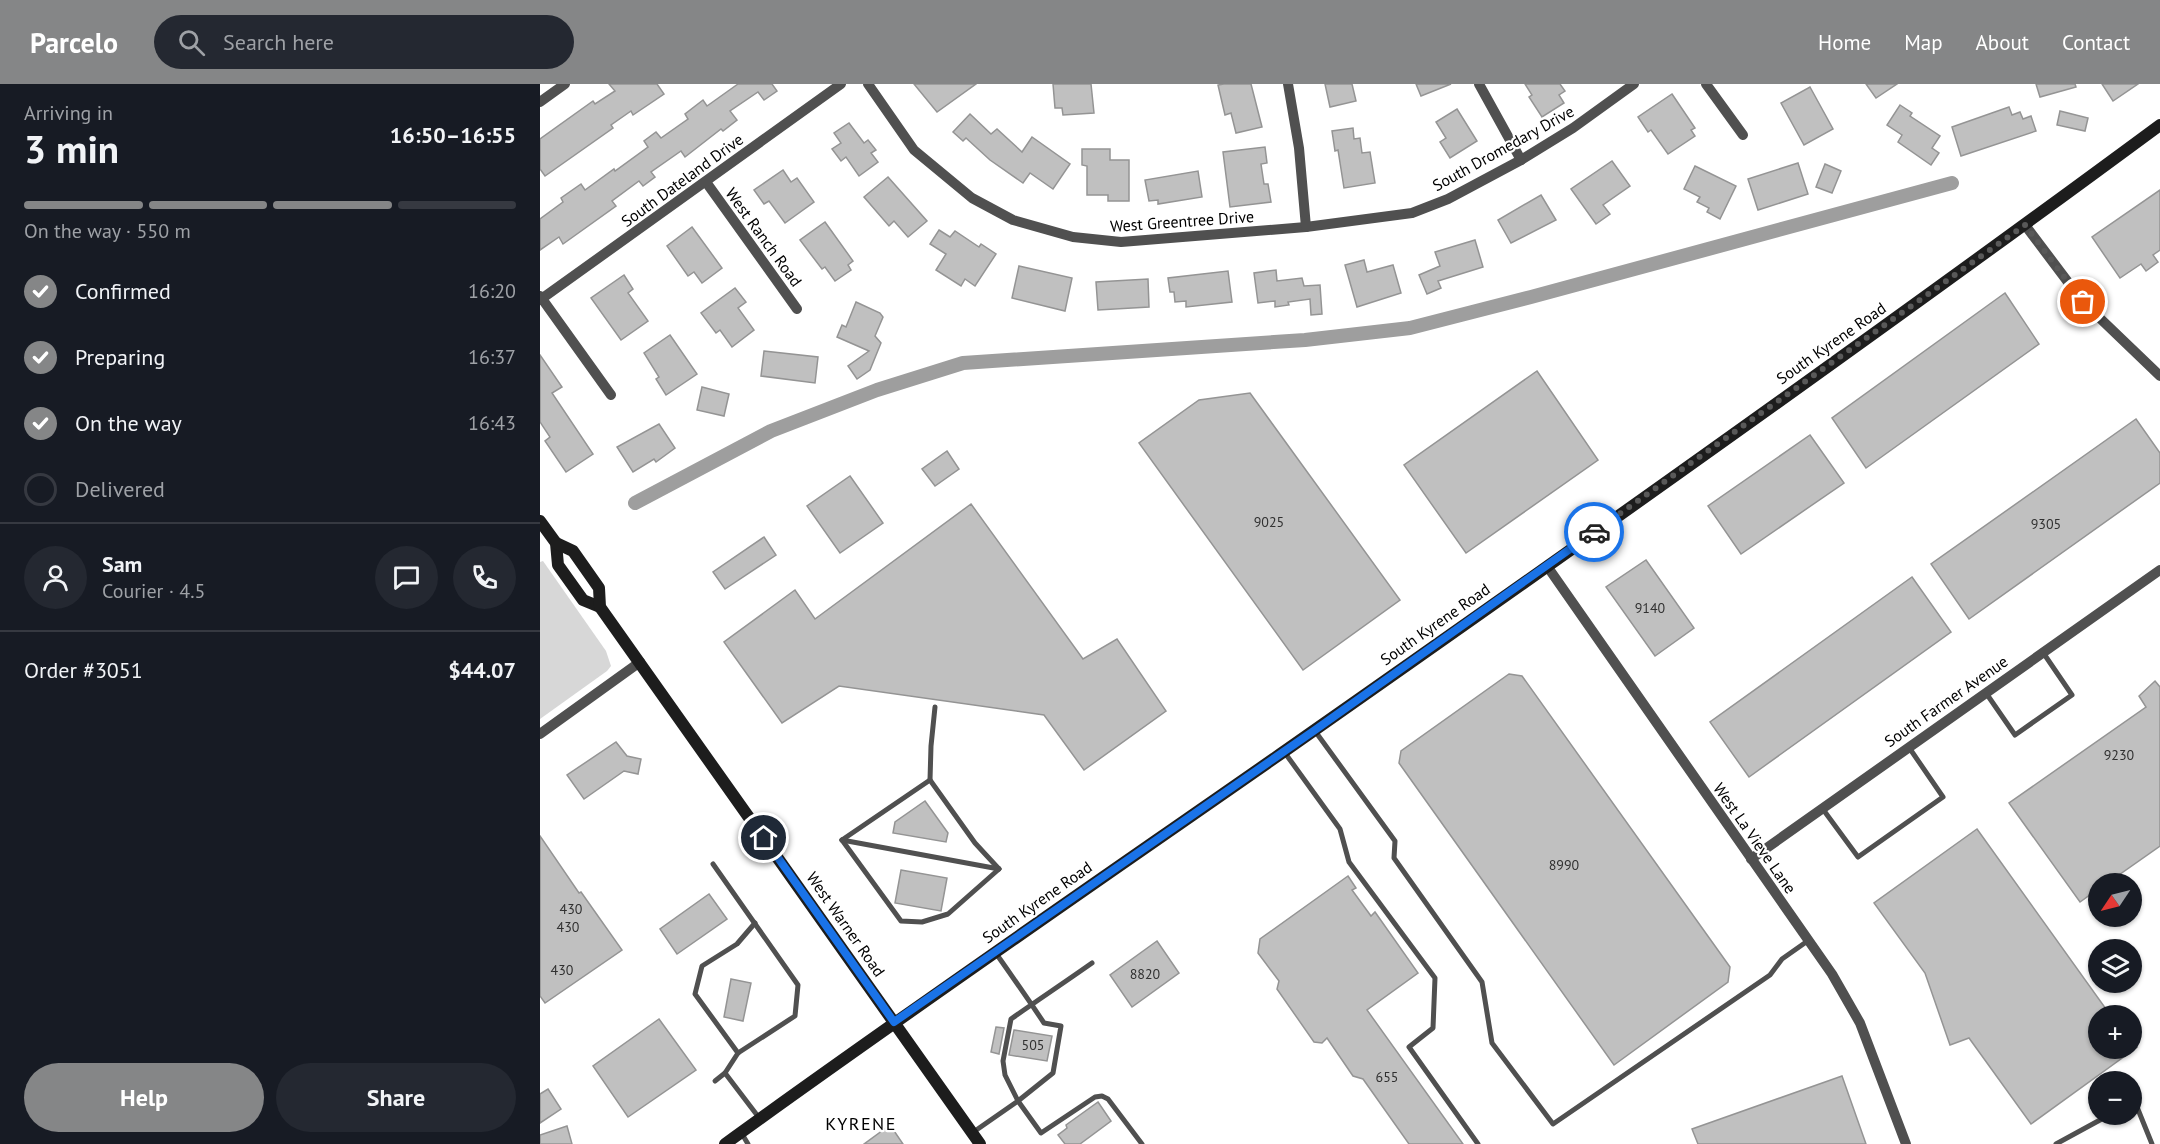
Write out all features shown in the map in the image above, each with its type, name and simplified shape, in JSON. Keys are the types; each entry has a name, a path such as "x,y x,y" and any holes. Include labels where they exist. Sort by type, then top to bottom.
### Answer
{"main road":[{"name":"South Kyrene Road","path":"725,1144 894,1022 1547,566 2025,225 2160,125"},
{"name":"West Warner Road","path":"540,521 556,543 573,551 598,588 600,607 980,1144"},
{"name":"West Warner Road","path":"556,543 558,565 583,600 600,607"}],"street":[{"path":"540,102 565,84"},
{"name":"South Dateland Drive","path":"541,298 841,84"},
{"name":"West Greentree Drive","path":"868,84 914,150 972,198 1013,220 1073,237 1121,242 1306,227"},
{"path":"1288,84 1299,148 1306,227"},
{"path":"1479,84 1521,160"},
{"name":"South Dromedary Drive","path":"1306,227 1412,213 1448,199 1521,160 1574,128 1634,84"},
{"path":"1706,84 1743,135"},
{"name":"West Ranch Road","path":"706,182 797,309"},
{"path":"2025,225 2083,302 2160,376"},
{"path":"541,298 611,395"},
{"name":"West La Vieve Lane","path":"1547,566 1832,974 1860,1023 1906,1144"},
{"name":"South Farmer Avenue","path":"1751,859 2042,651 2160,570"},
{"path":"540,734 640,662"}],"lane":[{"path":"1985,692 2014,735 2063,701 2072,694 2042,651"},
{"path":"935,707 930,780 975,843 999,869"},
{"path":"1315,730 1395,841 1394,858 1482,982 1492,1043 1553,1124 1770,975 1782,959 1809,940"},
{"path":"1822,808 1858,857 1924,810 1943,796 1908,746"},
{"path":"1284,751 1340,829 1349,862 1435,978 1433,1028 1409,1047 1478,1144"},
{"path":"842,840 930,780"},
{"path":"842,840 901,921 921,922 948,914 999,869"},
{"path":"842,840 999,869"},
{"path":"713,864 798,985 795,1016 738,1053 725,1074 715,1081"},
{"path":"738,1053 695,994 702,966 737,944 754,923"},
{"path":"972,1133 1053,1073 1060,1026 1044,1023 995,952"},
{"path":"1092,963 1011,1019 1005,1052 1005,1075 1018,1101 1041,1133 1095,1097 1102,1096 1108,1099 1142,1144"},
{"path":"725,1074 760,1119"},
{"path":"2142,1119 2152,1144"},
{"path":"2056,1144 2091,1125"},
{"path":"741,1132 748,1144"}],"shaded area":[{"path":"543,561 606,651 611,666 540,719 540,562"}],"building":[{"path":"609,84 657,84 664,94 633,115 631,111 611,125 613,128 545,176 540,169 540,139 593,101 595,104 615,91"},
{"path":"738,84 772,84 777,91 764,100 758,92 730,111 737,120 723,131 721,129 685,157 681,151 651,172 655,177 643,186 639,181 612,201 616,206 563,244 559,237 540,250 540,219 563,202 561,198 581,184 585,190 614,169 615,171 648,147 644,141 656,132 661,138 688,119 685,114 703,100 707,106"},
{"path":"914,84 976,84 937,112"},
{"path":"1053,84 1091,84 1094,113 1063,115 1062,108 1055,108"},
{"path":"1251,84 1262,127 1236,133 1231,113 1225,115 1218,85"},
{"path":"1325,84 1352,84 1356,101 1330,107"},
{"path":"1416,84 1451,84 1421,96"},
{"path":"1525,84 1560,84 1565,91 1559,95 1564,103 1542,117 1529,97 1532,95"},
{"path":"1866,84 1897,84 1876,98"},
{"path":"2036,84 2075,84 2076,87 2040,97"},
{"path":"2102,84 2138,84 2113,101"},
{"path":"1810,87 1833,129 1804,145 1781,103"},
{"path":"1672,94 1695,128 1691,130 1695,136 1668,154 1651,130 1648,132 1638,117"},
{"path":"1900,105 1912,113 1910,116 1940,136 1932,148 1939,153 1931,165 1898,142 1902,135 1887,125"},
{"path":"2009,107 2012,115 2020,112 2023,119 2031,116 2036,131 1961,156 1952,127"},
{"path":"1457,109 1477,141 1450,158 1440,142 1446,138 1436,122"},
{"path":"2060,111 2088,118 2085,131 2057,125"},
{"path":"970,114 991,134 997,129 1022,152 1032,137 1070,164 1053,189 1030,173 1023,183 990,160 966,138 963,141 953,132"},
{"path":"849,123 864,143 868,140 876,150 871,153 878,162 859,176 846,157 841,161 832,149 841,143 834,133"},
{"path":"1353,128 1354,139 1360,138 1362,153 1370,152 1375,183 1344,188 1338,150 1335,151 1332,131"},
{"path":"1265,147 1267,163 1261,164 1264,184 1268,184 1271,202 1230,207 1223,152"},
{"path":"1082,149 1110,149 1110,160 1129,160 1129,201 1108,201 1108,195 1087,195 1087,166 1082,165"},
{"path":"1612,161 1630,186 1603,205 1610,214 1596,224 1571,189"},
{"path":"1798,163 1808,194 1758,210 1748,179"},
{"path":"1825,164 1841,171 1832,193 1816,187"},
{"path":"1695,166 1736,186 1720,219 1707,212 1709,208 1697,202 1700,197 1684,189"},
{"path":"783,170 791,182 797,178 814,202 785,223 769,201 764,204 754,190"},
{"path":"1198,171 1202,197 1158,204 1158,200 1149,201 1145,180"},
{"path":"888,177 927,221 908,237 894,221 889,226 864,197"},
{"path":"2160,190 2160,250 2153,255 2158,262 2146,271 2141,264 2120,278 2092,237"},
{"path":"1541,195 1556,220 1511,243 1498,220"},
{"path":"825,222 853,261 848,265 851,270 835,281 825,267 822,269 800,240"},
{"path":"692,227 722,268 702,283 694,272 688,276 667,246"},
{"path":"939,230 950,237 955,231 979,247 981,244 996,254 975,286 965,279 961,286 936,270 946,254 930,244"},
{"path":"1475,240 1483,267 1438,281 1441,288 1427,294 1419,275 1440,266 1435,252"},
{"path":"1364,260 1367,272 1393,265 1401,293 1357,307 1345,265"},
{"path":"1019,266 1072,278 1065,311 1012,298"},
{"path":"1276,270 1277,281 1302,278 1304,286 1320,285 1322,314 1311,315 1310,299 1288,302 1289,305 1275,307 1275,301 1258,303 1254,273"},
{"path":"1228,271 1232,302 1186,307 1186,301 1175,302 1174,292 1170,292 1168,278"},
{"path":"624,275 633,289 628,293 648,321 621,340 591,298"},
{"path":"1148,279 1149,307 1098,310 1096,282"},
{"path":"735,288 746,302 738,308 754,330 732,347 720,330 716,333 701,313"},
{"path":"2005,293 2039,344 1866,468 1832,418"},
{"path":"856,302 880,313 883,317 875,336 881,343 870,370 857,379 848,366 869,351 837,337 842,325 846,327"},
{"path":"670,335 697,374 666,395 656,379 659,377 644,353"},
{"path":"764,351 818,357 815,383 761,376"},
{"path":"540,355 562,387 552,393 593,454 566,472 545,441 550,437 540,422"},
{"path":"1537,371 1598,460 1466,553 1404,465"},
{"path":"702,387 729,394 724,416 697,410"},
{"path":"1250,393 1400,600 1303,670 1139,443 1199,400"},
{"path":"2136,419 2160,453 2160,483 1969,619 1931,564"},
{"path":"659,424 675,448 656,462 654,459 633,472 617,447"},
{"path":"1810,435 1844,483 1741,554 1708,506"},
{"path":"947,451 959,469 935,486 922,469"},
{"path":"850,476 883,523 840,553 807,506"},
{"path":"971,504 1083,659 1117,639 1166,711 1084,770 1044,715 839,686 782,723 724,642 795,590 815,619"},
{"path":"764,537 776,555 725,589 713,572"},
{"path":"1646,560 1694,628 1655,656 1606,587"},
{"path":"1912,577 1951,632 1749,777 1710,722"},
{"path":"1509,674 1522,676 1730,967 1728,982 1614,1065 1399,763 1401,751"},
{"path":"2155,681 2160,687 2160,846 2122,873 2088,873 2088,896 2080,902 2009,803 2146,707 2139,696"},
{"path":"616,742 627,756 641,759 638,774 624,771 584,799 567,775"},
{"path":"925,801 948,833 946,842 893,833 895,822"},
{"path":"1977,829 2088,984 2088,993 2095,993 2103,1005 2088,1005 2088,1059 2121,1059 2104,1071 2088,1071 2088,1083 2031,1124 1969,1038 1950,1045 1925,973 1874,903"},
{"path":"540,836 622,950 545,1003 540,996"},
{"path":"901,870 947,878 941,911 895,903"},
{"path":"1348,876 1356,888 1352,890 1371,916 1375,912 1418,973 1367,1010 1463,1144 1409,1144 1363,1079 1353,1076 1327,1038 1322,1043 1314,1042 1277,989 1279,981 1258,953 1260,939"},
{"path":"709,894 727,919 677,954 660,929"},
{"path":"1157,941 1179,973 1132,1007 1110,975"},
{"path":"731,979 751,983 743,1021 724,1017"},
{"path":"659,1019 696,1070 628,1117 593,1066"},
{"path":"996,1027 1004,1028 999,1054 991,1052"},
{"path":"1014,1030 1052,1036 1047,1061 1009,1055"},
{"path":"1842,1076 1866,1144 1698,1144 1692,1129"},
{"path":"548,1089 561,1109 540,1123 540,1094"},
{"path":"1098,1102 1111,1121 1080,1144 1065,1144 1058,1135 1067,1128 1066,1125"},
{"path":"890,1125 903,1144 864,1144"},
{"path":"567,1126 572,1144 540,1144 540,1135"}],"waterway":[{"path":"635,503 771,431 877,390 963,363 1305,340 1410,328 1952,183"}],"way so far":[{"path":"1594,532 2025,225 2070,288 2083,302"}],"district":[{"name":"KYRENE","path":"861,1123"}],"route":[{"path":"764,838 894,1022 1315,730 1594,532"}]}
